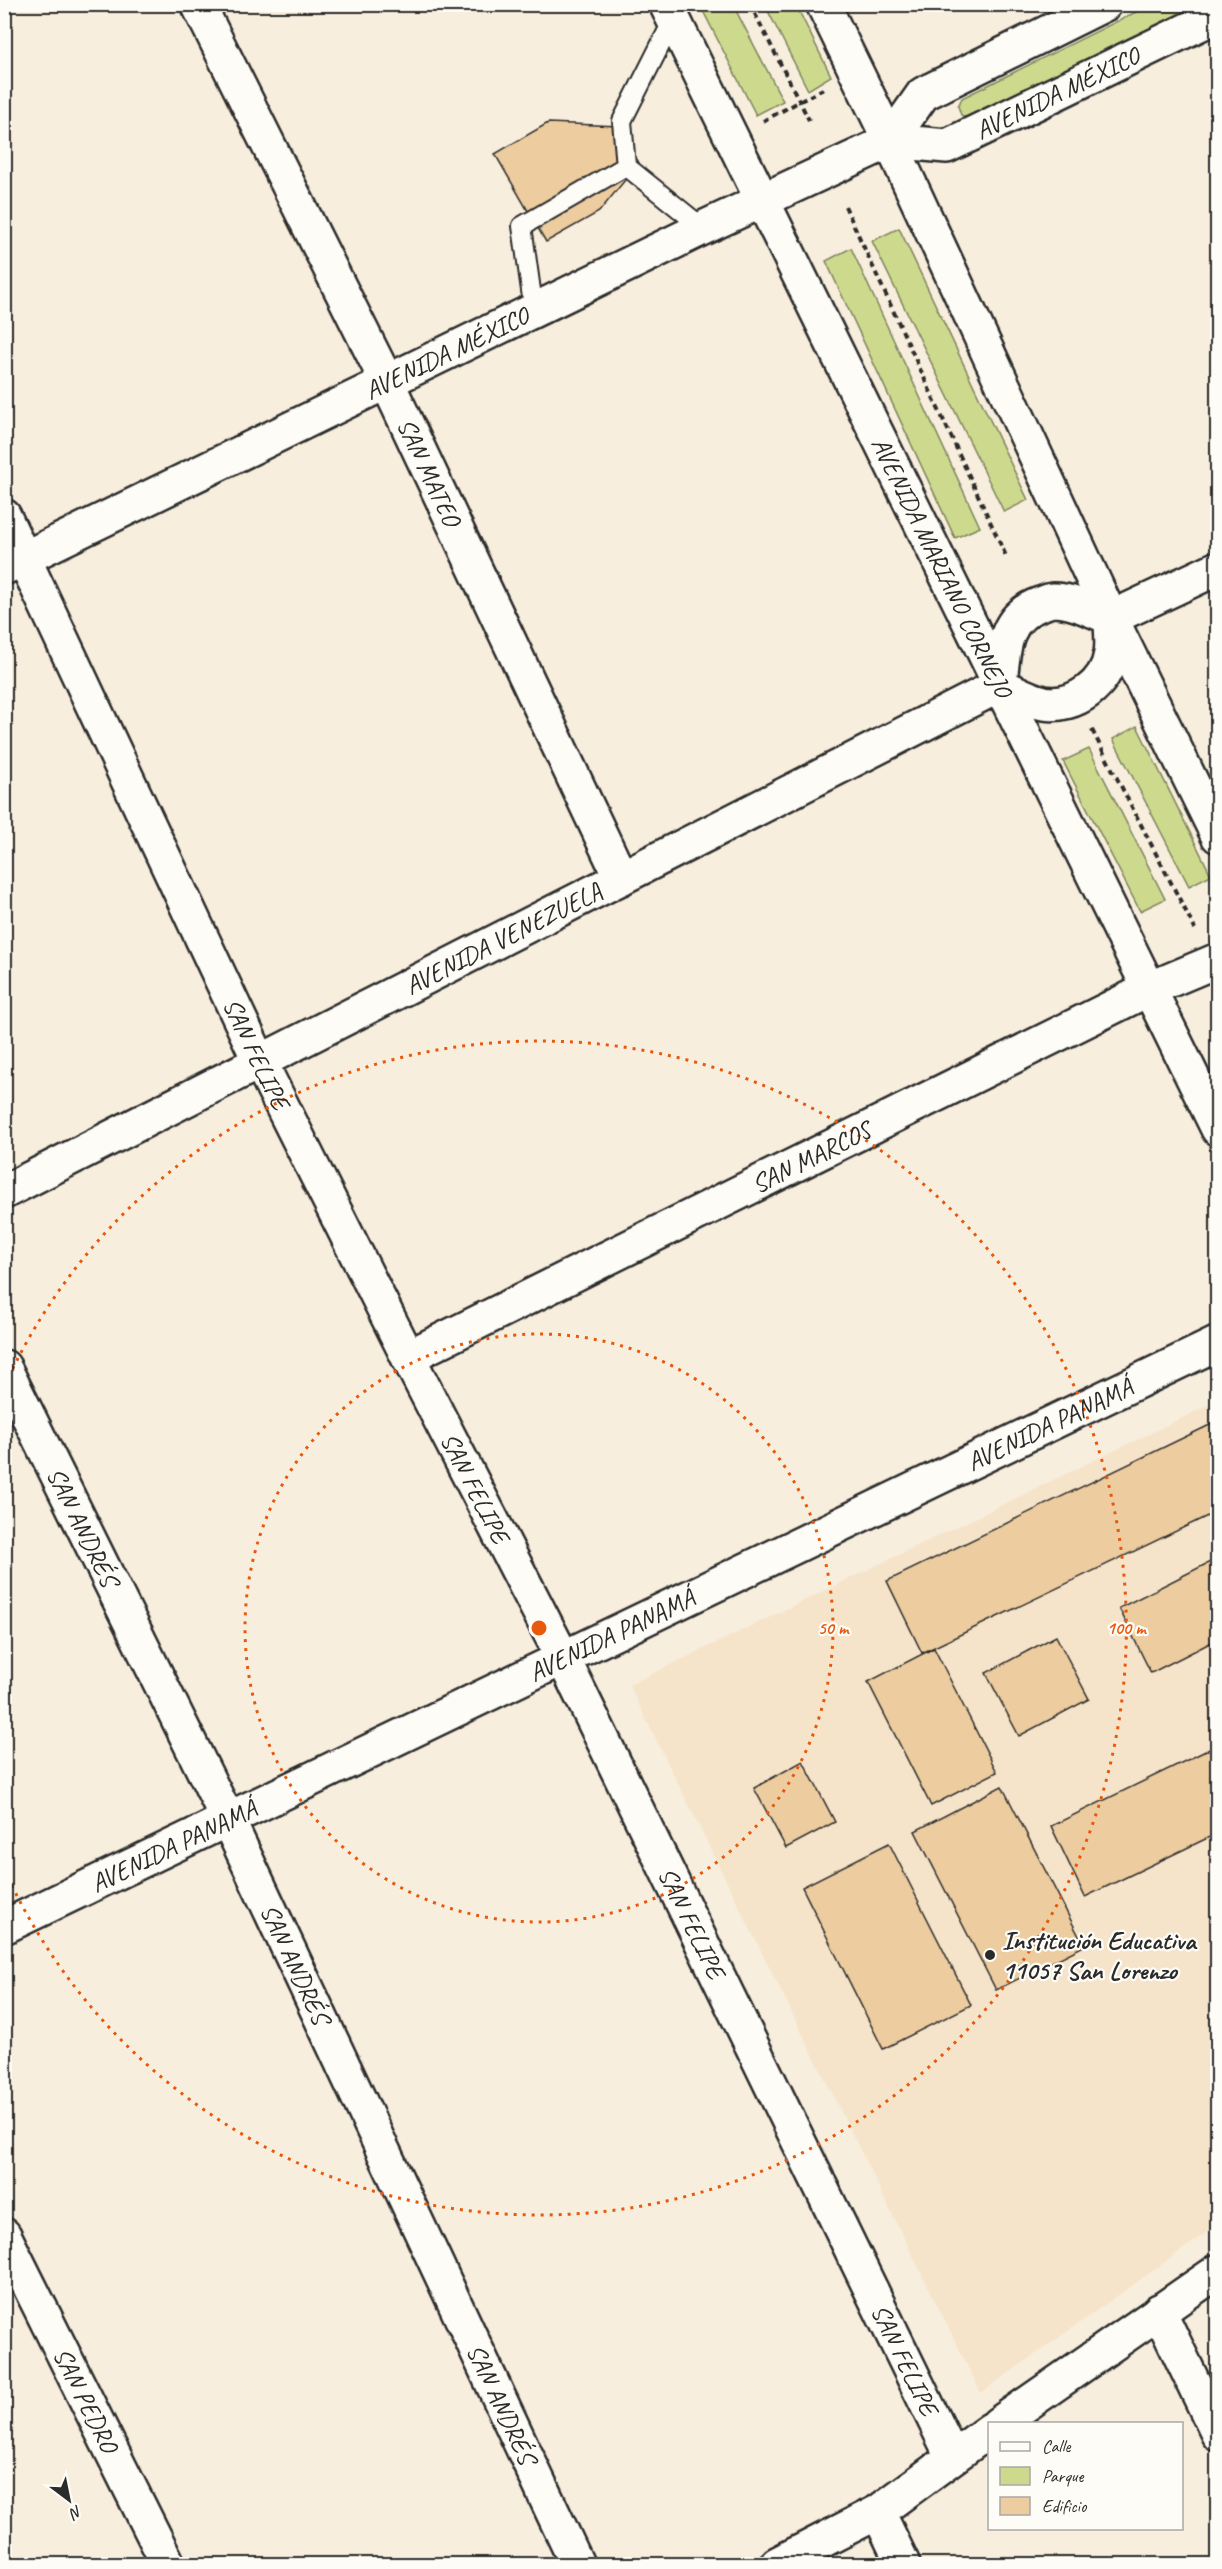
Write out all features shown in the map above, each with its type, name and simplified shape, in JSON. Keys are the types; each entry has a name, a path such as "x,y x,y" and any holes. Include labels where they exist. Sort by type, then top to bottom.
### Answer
{"street":[{"name":"SAN MATEO","path":"198,4 387,382 621,878"},
{"path":"824,4 1111,618 1218,836"},
{"path":"890,141 922,94 1105,4"},
{"name":"AVENIDA MARIANO CORNEJO","path":"670,12 1218,1129"},
{"name":"AVENIDA MÉXICO","path":"15,563 703,228 890,141 947,146 1218,15"},
{"name":"SAN FELIPE","path":"4,516 15,563 260,1062 563,1658 952,2456"},
{"path":"1111,618 1112,653 1104,674 1083,696 1061,704 1042,703 1000,685 1003,652 1010,627 1028,608 1052,600 1078,605 1111,618 1218,568"},
{"name":"AVENIDA VENEZUELA","path":"4,1192 1000,685"},
{"name":"SAN MARCOS","path":"408,1357 1149,990 1218,960"},
{"name":"AVENIDA PANAMÁ","path":"4,1927 1218,1343"},
{"name":"SAN ANDRÉS","path":"4,1367 228,1820 577,2565"},
{"name":"SAN PEDRO","path":"4,2235 168,2565"},
{"path":"1001,2422 1218,2271"},
{"path":"1159,2311 1218,2434"},
{"path":"777,2565 878,2512 988,2431"},
{"path":"878,2512 903,2565"}],"lane":[{"path":"670,12 622,121 626,166 703,228"},
{"path":"534,312 522,226 626,166"}],"path":[{"path":"750,4 809,120"},
{"path":"760,122 826,88"},
{"path":"845,206 1006,556"},
{"path":"1088,722 1196,933"}],"shaded area":[{"name":"Institución Educativa 11057 San Lorenzo","path":"1217,1401 1217,2225 981,2393 629,1685"}],"green space":[{"path":"700,5 733,5 783,101 756,115"},
{"path":"765,5 796,5 831,76 808,90"},
{"path":"1150,5 1207,5 971,120 961,115 958,106 962,98"},
{"path":"899,228 1028,500 1004,512 872,241"},
{"path":"851,248 980,527 955,538 826,261"},
{"path":"1137,726 1211,875 1189,886 1113,739"},
{"path":"1089,749 1165,899 1140,911 1063,761"}],"building":[{"path":"548,123 619,126 639,163 599,212 546,242 495,154"},
{"path":"1218,1421 1218,1511 922,1653 887,1581"},
{"path":"1218,1558 1218,1639 1151,1673 1119,1608"},
{"path":"1056,1636 1089,1699 1019,1736 986,1673"},
{"path":"934,1648 997,1772 931,1806 868,1682"},
{"path":"1218,1745 1218,1833 1085,1897 1051,1826"},
{"path":"803,1761 835,1822 786,1848 754,1788"},
{"path":"1002,1786 1084,1946 996,1990 915,1831"},
{"path":"889,1843 971,2005 883,2049 802,1887"}],"place":[{"name":"Institución Educativa 11057 San Lorenzo","path":"990,1955"}]}
